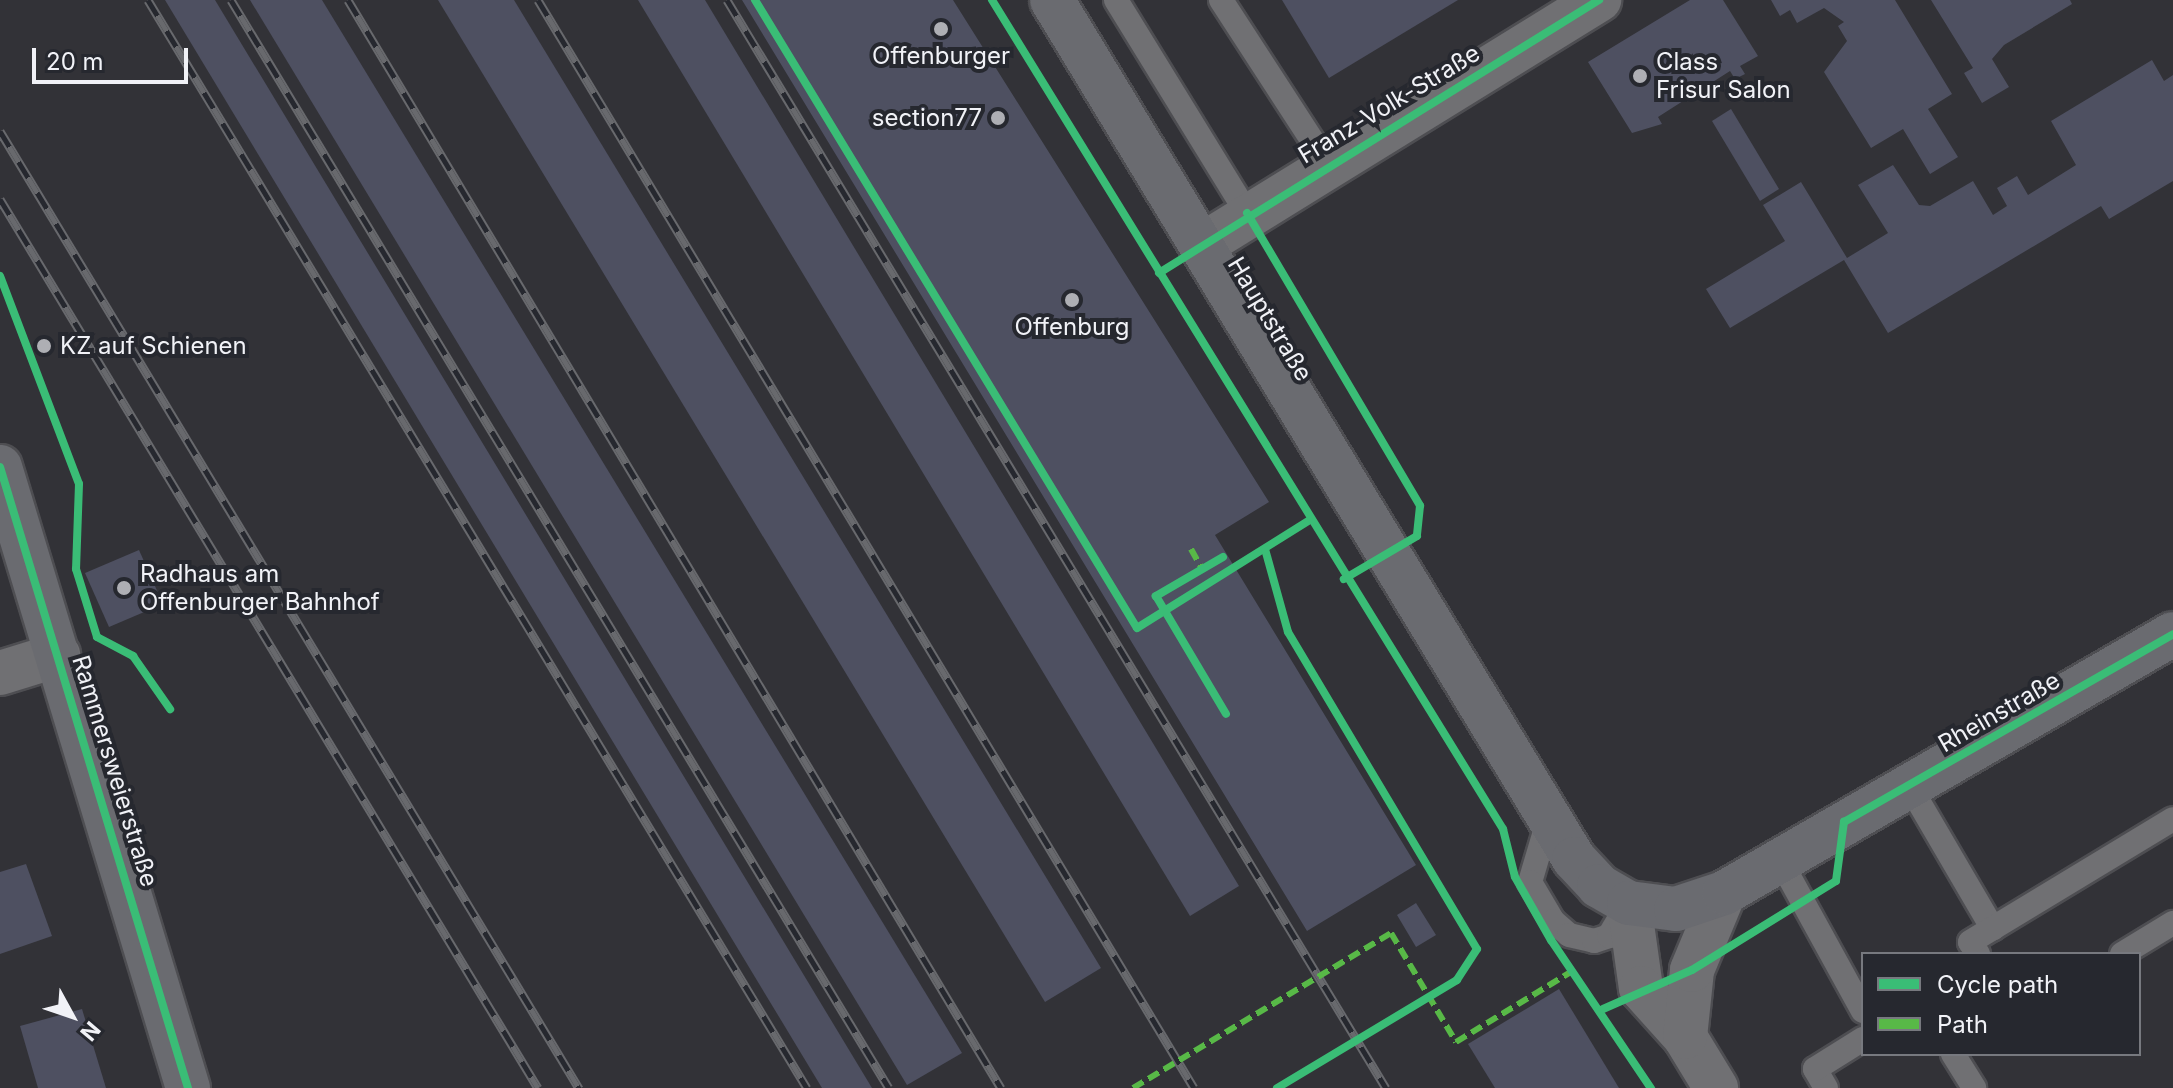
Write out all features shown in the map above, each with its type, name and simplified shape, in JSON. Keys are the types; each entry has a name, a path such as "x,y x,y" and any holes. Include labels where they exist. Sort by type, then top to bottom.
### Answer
{"street":[{"name":"Hauptstraße","path":"1052,0 1549,818 1599,886 1629,903 1676,909 1724,893"},
{"name":"Franz-Volk-Straße","path":"1202,245 1247,213 1599,0"},
{"name":"Rammersweierstraße","path":"0,467 188,1088"},
{"name":"Rheinstraße","path":"1724,893 2173,634"},
{"path":"0,673 58,655"},
{"path":"1685,1037 1692,970 1724,893"},
{"path":"1629,903 1641,988 1685,1037 1716,1088"}],"lane":[{"path":"1116,0 1247,213"},
{"path":"1221,0 1328,165"},
{"path":"1910,787 1993,929"},
{"path":"1549,818 1530,882 1553,921 1569,935 1594,941 1609,936 1629,903"},
{"path":"1977,952 1970,942 2173,819"},
{"path":"1781,862 1861,1007"},
{"path":"2125,952 2173,923"},
{"path":"1826,1088 1815,1069 1861,1040"},
{"path":"1954,1056 1974,1088"}],"building":[{"path":"165,0 215,0 872,1088 822,1088"},
{"path":"250,0 322,0 962,1053 907,1085"},
{"path":"438,0 514,0 1101,968 1045,1002"},
{"path":"638,0 705,0 1239,886 1190,916"},
{"path":"742,0 953,0 1269,502 1215,535 1416,865 1307,931"},
{"path":"1282,0 1458,0 1329,78"},
{"path":"1690,0 1723,0 1758,56 1740,66 1745,74 1735,79 1730,71 1658,117 1662,124 1632,133 1588,62"},
{"path":"1771,0 1895,0 1952,94 1928,109 1958,157 1930,174 1903,129 1871,148 1824,72 1847,41 1838,26 1844,22 1824,8 1797,23 1790,10 1780,16"},
{"path":"1931,0 2070,0 2072,4 2004,45 1992,59 2009,87 1982,103 1964,73 1973,68"},
{"path":"2152,60 2164,81 2173,75 2173,181 2109,219 2101,206 1888,333 1844,260 1730,328 1706,289 1785,241 1763,205 1801,182 1847,258 1888,233 1858,185 1893,165 1919,205 1930,206 1973,181 1993,215 2007,206 1997,188 2017,176 2028,195 2076,165 2051,121"},
{"path":"1731,109 1779,189 1760,201 1712,121"},
{"name":"Radhaus am Offenburger Bahnhof","path":"139,550 163,604 109,627 85,573"},
{"path":"26,864 52,936 0,954 0,872"},
{"path":"1416,903 1436,935 1416,947 1397,915"},
{"path":"1559,989 1619,1088 1495,1088 1468,1044"},
{"path":"82,1009 106,1088 38,1088 20,1026"}],"railway":[{"path":"148,0 807,1088"},
{"path":"231,0 889,1088"},
{"path":"348,0 1001,1088"},
{"path":"538,0 1194,1088"},
{"path":"727,0 1386,1088"},
{"path":"0,131 579,1088"},
{"path":"0,199 538,1088"}],"marked path":[{"path":"1191,549 1202,569"},
{"path":"1133,1088 1391,933 1456,1042 1574,970"}],"cycle path":[{"path":"755,0 1137,628 1310,520"},
{"path":"992,0 1503,829 1515,877 1551,940 1651,1088"},
{"path":"1159,273 1599,0"},
{"path":"1247,213 1420,506 1417,536 1344,579"},
{"path":"0,276 79,484 76,569 97,637 133,656 170,709"},
{"path":"0,467 188,1088"},
{"path":"1265,549 1288,632 1477,949 1457,980 1277,1088"},
{"path":"1223,557 1156,596 1226,714"},
{"path":"1603,1009 1692,970 1836,881 1844,822 2173,634"}],"place":[{"name":"Offenburger","path":"941,29"},
{"name":"Class Frisur Salon","path":"1640,76"},
{"name":"section77","path":"998,118"},
{"name":"Offenburg","path":"1072,300"},
{"name":"KZ auf Schienen","path":"44,346"},
{"name":"Radhaus am Offenburger Bahnhof","path":"124,588"}]}
